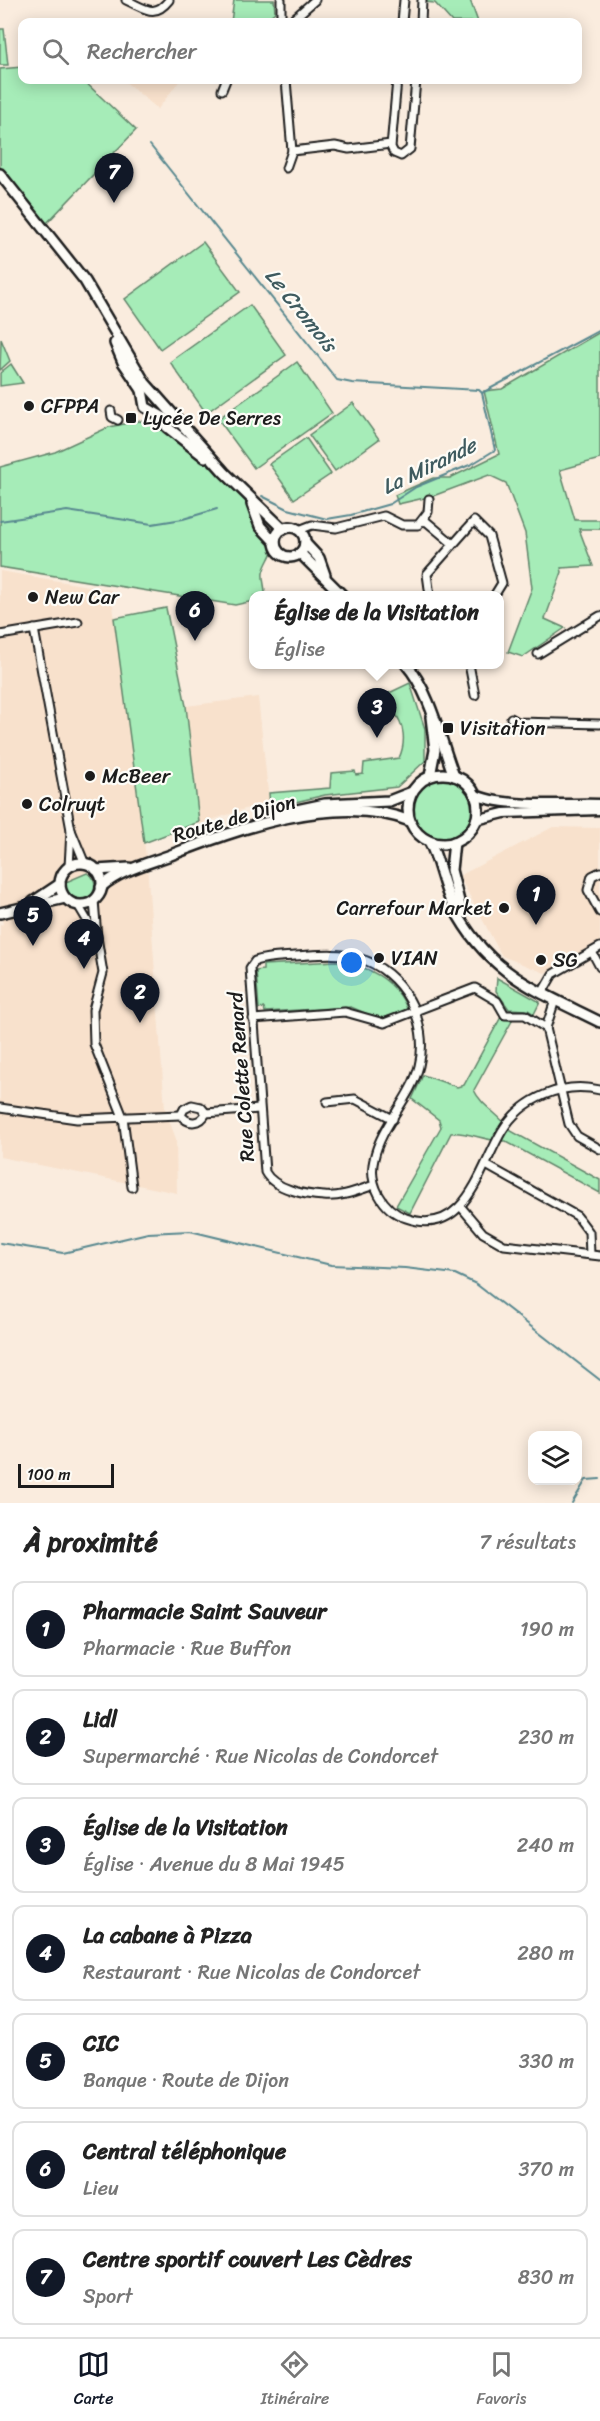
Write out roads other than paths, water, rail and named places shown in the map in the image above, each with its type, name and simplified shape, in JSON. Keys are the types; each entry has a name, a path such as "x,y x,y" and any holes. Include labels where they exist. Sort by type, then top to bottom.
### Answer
{"main road":[{"path":"0,174 72,262 106,319 123,362 146,390 224,472 283,529"},
{"path":"146,390 143,402 148,409 164,417 172,431 224,472"},
{"path":"242,490 255,509 260,526 275,542 279,551 287,556 300,553"},
{"path":"275,542 283,529 291,527 299,530 305,543 320,558 330,582"},
{"path":"300,553 305,543"},
{"path":"300,553 338,591"},
{"path":"409,669 431,714 454,776"},
{"path":"429,776 435,758 431,714"},
{"path":"442,774 454,776 468,785 474,794 477,804 476,820 469,832 454,842 441,844 429,841 417,833 410,821 408,806 412,792 429,776 442,774"},
{"path":"218,837 289,811 351,801 389,801 412,792"},
{"name":"Route de Dijon","path":"101,887 140,866 218,837 275,820 318,813 384,813 410,821"},
{"path":"429,841 452,904 470,935 492,961 542,993 600,1022"},
{"path":"454,842 451,870 454,891 470,935"},
{"path":"0,913 65,898 78,905 94,900 101,887 96,870 85,864 69,867 63,873 60,884 51,892 20,908"},
{"name":"Route de Dijon","path":"96,870 140,866"},
{"path":"60,884 65,898"}],"street":[{"path":"126,0 154,12 160,10 169,0"},
{"path":"281,0 287,18"},
{"path":"294,18 315,0"},
{"path":"402,18 404,0"},
{"path":"421,18 422,0"},
{"path":"284,10 301,13"},
{"path":"282,18 284,10"},
{"path":"222,90 224,84"},
{"path":"286,84 292,151 286,168"},
{"path":"397,84 391,144 392,151 399,156 405,155 410,150 416,84"},
{"path":"292,151 335,146 349,149 391,144"},
{"path":"111,411 112,417 118,420"},
{"path":"299,530 312,525 336,528 384,516 402,525 410,526 422,521 428,512 429,499"},
{"path":"422,521 427,522 452,543"},
{"path":"429,591 427,574 452,543 474,521 489,536 502,583 497,591"},
{"path":"538,654 600,616"},
{"path":"0,635 78,622"},
{"path":"34,629 72,830 85,864"},
{"path":"470,669 475,695"},
{"path":"511,718 519,722 600,724"},
{"path":"474,794 486,799 506,801 600,804"},
{"path":"476,820 504,813 600,810"},
{"path":"69,867 72,830"},
{"path":"600,872 592,876 588,890 600,912"},
{"path":"94,900 96,937 103,973 93,1010 94,1044 123,1117 132,1187"},
{"path":"78,905 96,937"},
{"path":"542,993 553,974 600,947"},
{"path":"592,952 600,968"},
{"name":"Rue Colette Renard","path":"374,1185 352,1193 324,1197 272,1182 262,1166 250,968 255,961 264,959 330,954 359,958 390,975 408,996 416,1012"},
{"path":"253,1019 345,1012 384,1023 475,988 495,999 505,1015 525,1016 546,1028"},
{"path":"555,1000 546,1028 573,1131 600,1149"},
{"path":"416,1012 421,1038 420,1064 374,1160 374,1185 388,1207 411,1220 441,1218 461,1206 486,1165 501,1133 512,1118 539,1097 578,1087 600,1090"},
{"path":"327,1102 355,1099 393,1119"},
{"path":"181,1115 184,1108 192,1105 201,1107 206,1113"},
{"path":"0,1108 77,1119 181,1115 186,1120 194,1122 202,1119 206,1113"},
{"path":"206,1113 259,1109"},
{"path":"486,1165 577,1216 589,1232 590,1254"},
{"path":"461,1206 483,1233 504,1245 600,1256"}],"waterway":[{"name":"Le Cromois","path":"150,145 337,380 352,383 479,390 482,393"},
{"name":"La Mirande","path":"262,496 288,509 327,519 390,504 416,487 472,464 495,450 482,393 600,330"},
{"name":"La Mirande","path":"0,521 67,511 152,524 183,519 217,509"},
{"path":"0,1243 63,1253 148,1233 190,1231 331,1265 405,1268 455,1274 476,1284 600,1380"},
{"path":"572,1503 586,1480 600,1479"}],"place":[{"name":"Centre sportif couvert Les Cèdres","path":"114,203"},
{"name":"CFPPA","path":"29,406"},
{"name":"Lycée De Serres","path":"131,418"},
{"name":"New Car","path":"33,597"},
{"name":"Central téléphonique","path":"195,641"},
{"name":"Visitation","path":"448,728"},
{"name":"Église de la Visitation","path":"377,738"},
{"name":"McBeer","path":"90,776"},
{"name":"Colruyt","path":"27,804"},
{"name":"Carrefour Market","path":"504,908"},
{"name":"Pharmacie Saint Sauveur","path":"536,925"},
{"name":"CIC","path":"33,946"},
{"name":"VIAN","path":"379,958"},
{"name":"SG","path":"541,960"},
{"name":"La cabane à Pizza","path":"84,969"},
{"name":"Lidl","path":"140,1023"}]}
